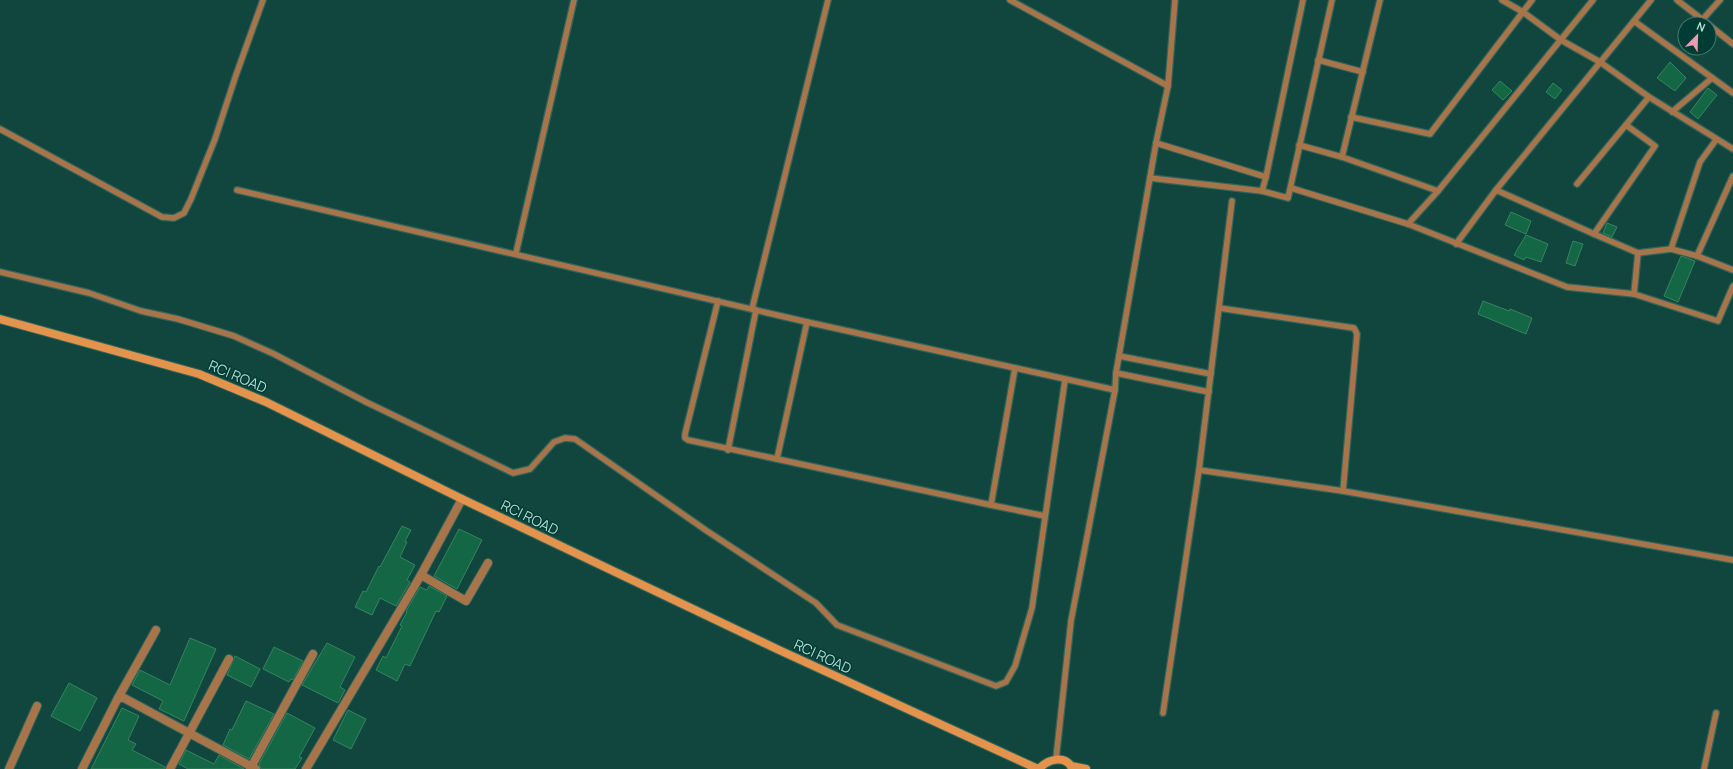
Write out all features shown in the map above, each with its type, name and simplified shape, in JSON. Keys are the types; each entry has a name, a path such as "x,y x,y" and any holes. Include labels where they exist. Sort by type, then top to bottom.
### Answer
{"street":[{"name":"RCI ROAD","path":"0,319 199,374 266,402 462,499 779,650 1039,769"},
{"path":"306,769 421,575 462,499"},
{"path":"421,575 466,601 488,563"},
{"path":"82,769 118,698 156,630"},
{"path":"118,698 124,698 253,768 313,654"},
{"path":"170,769 229,659"},
{"path":"9,769 37,706"},
{"path":"1039,769 1044,763 1056,759 1062,760 1072,767 1086,769"}],"lane":[{"path":"0,129 162,217 174,218 184,213 191,199 215,139 263,0"},
{"path":"516,253 574,0"},
{"path":"728,450 754,309 828,0"},
{"path":"1010,0 1168,86"},
{"path":"1056,759 1071,621 1115,390 1116,373 1156,143 1168,86 1175,0"},
{"path":"1262,191 1303,0"},
{"path":"1150,178 1262,191 1288,198 1332,0"},
{"path":"1342,157 1380,0"},
{"path":"1502,0 1523,12 1561,40 1600,62 1672,112 1733,149"},
{"path":"1351,117 1430,134 1532,0"},
{"path":"1408,224 1438,191 1594,0"},
{"path":"1456,244 1496,190 1651,0"},
{"path":"1677,0 1697,16"},
{"path":"1706,16 1720,0"},
{"path":"1634,20 1733,93"},
{"path":"1717,31 1733,44"},
{"path":"1318,60 1362,72"},
{"path":"1672,112 1712,78"},
{"path":"1577,184 1649,97"},
{"path":"1594,234 1655,146 1626,125"},
{"path":"1671,249 1700,162 1716,140"},
{"path":"1156,143 1266,177"},
{"path":"1299,145 1342,157 1438,191"},
{"path":"1697,256 1733,176"},
{"path":"1291,188 1408,224 1567,287 1634,294 1718,321 1733,286"},
{"path":"237,190 516,253 807,322 1115,390"},
{"path":"1496,190 1638,254 1671,249 1697,256 1733,270"},
{"path":"1163,713 1200,470 1232,201"},
{"path":"1634,294 1638,254"},
{"path":"0,272 89,293 141,311 178,319 234,336 274,354 366,402 513,473 530,469 554,442 565,438 575,439 707,531 816,603 837,625 996,686 1006,682 1015,666 1032,608 1065,380"},
{"path":"718,301 685,434 688,440 728,450 1045,516"},
{"path":"1219,308 1354,328 1357,334 1343,491"},
{"path":"777,459 807,322"},
{"path":"1119,356 1211,374"},
{"path":"991,505 1015,368"},
{"path":"1116,373 1209,392"},
{"path":"1200,470 1343,491 1733,560"},
{"path":"1704,769 1716,713"}],"building":[{"path":"1670,62 1686,78 1675,91 1657,78"},
{"path":"1500,81 1512,91 1503,100 1492,90"},
{"path":"1553,83 1562,90 1555,99 1546,92"},
{"path":"1708,88 1717,95 1698,119 1690,112"},
{"path":"1511,212 1531,221 1526,234 1505,225"},
{"path":"1607,223 1617,227 1612,237 1603,233"},
{"path":"1526,235 1548,244 1541,262 1526,257 1524,260 1514,255"},
{"path":"1573,241 1583,244 1575,266 1566,263"},
{"path":"1681,256 1695,261 1678,302 1664,296"},
{"path":"1483,301 1509,311 1510,309 1532,318 1526,334 1478,314"},
{"path":"402,526 411,530 405,541 407,542 400,557 415,565 407,580 410,582 396,606 380,598 372,615 355,607 363,591 366,592"},
{"path":"459,529 482,540 457,589 434,576"},
{"path":"429,586 447,596 439,612 436,611 410,666 405,664 397,681 376,670 383,656 386,658 402,626 400,625 407,612 406,611 420,587 427,590"},
{"path":"190,638 216,649 184,721 159,709 163,701 132,685 140,670 170,685"},
{"path":"327,643 355,657 340,687 345,690 338,703 302,685"},
{"path":"274,647 303,661 293,680 291,679 289,682 263,669"},
{"path":"235,656 260,669 251,687 227,675"},
{"path":"69,683 97,698 80,731 51,716"},
{"path":"246,701 274,714 249,759 223,745 230,729 232,730"},
{"path":"122,708 139,716 128,740 136,744 132,750 165,767 165,769 91,769"},
{"path":"348,710 366,719 351,749 333,740"},
{"path":"287,713 315,728 299,757 302,758 295,769 261,769 259,764"},
{"path":"186,750 214,764 219,755 244,769 188,769 179,764"}]}
